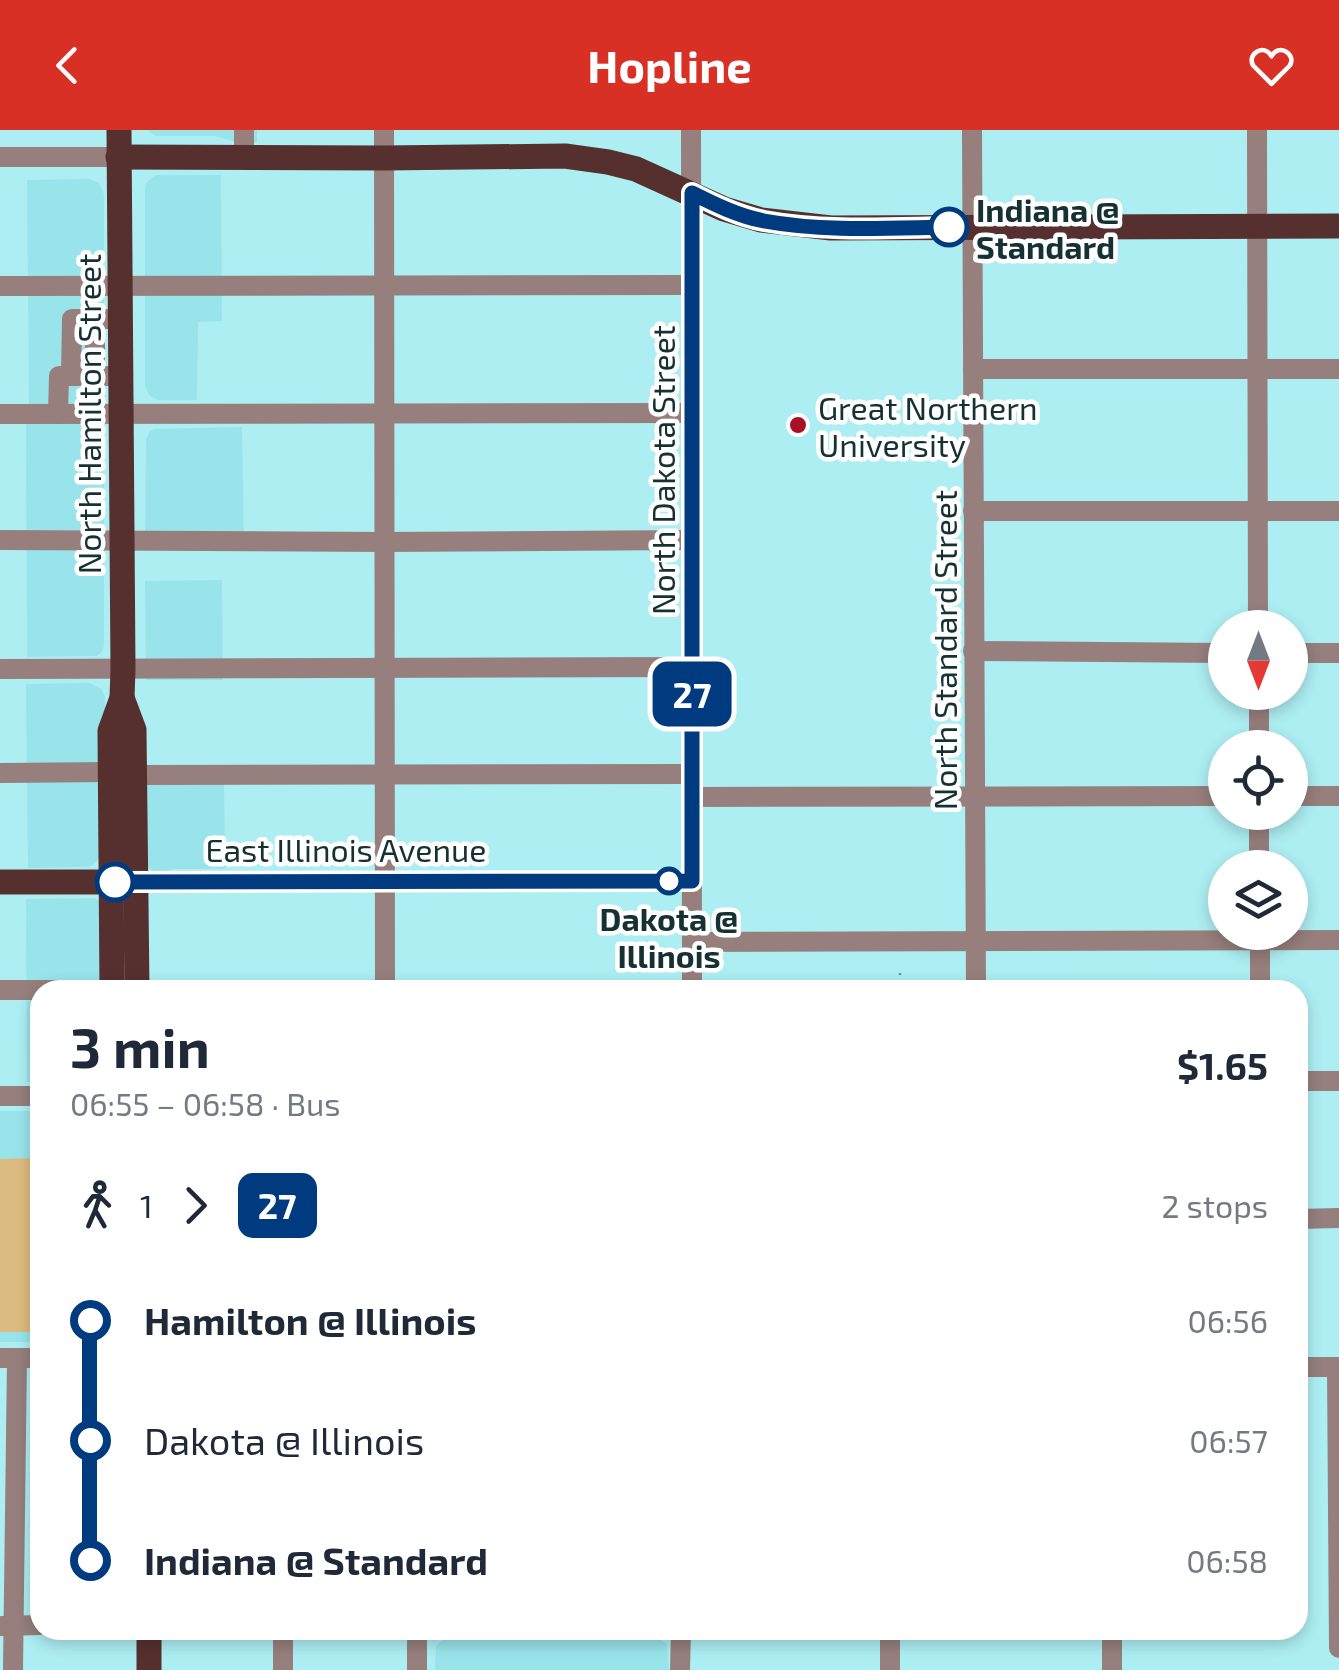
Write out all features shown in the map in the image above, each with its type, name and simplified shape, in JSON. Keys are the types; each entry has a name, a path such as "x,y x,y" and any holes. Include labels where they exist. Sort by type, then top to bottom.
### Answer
{"main road":[{"name":"North Hamilton Street","path":"113,980 122,882 122,774 134,730 122,698 122,414 91,376 120,285 118,130"},
{"path":"118,157 565,156 636,170 761,220 832,228 1339,226"},
{"name":"East Illinois Avenue","path":"0,882 122,882"},
{"name":"North Hamilton Street","path":"122,882 136,980"},
{"path":"149,1640 149,1670"}],"street":[{"path":"244,130 244,157"},
{"path":"384,130 385,980"},
{"name":"North Dakota Street","path":"690,130 692,980"},
{"name":"North Standard Street","path":"972,130 976,980"},
{"path":"1257,130 1258,610"},
{"path":"0,158 118,157"},
{"path":"0,286 692,285"},
{"path":"68,414 91,376 72,319 108,319"},
{"path":"973,368 1339,368"},
{"path":"0,414 692,413"},
{"path":"973,511 1339,511"},
{"path":"0,540 692,540"},
{"path":"974,651 1208,653"},
{"path":"1308,653 1339,653"},
{"path":"0,669 692,668"},
{"path":"0,773 692,774"},
{"path":"692,797 1208,796"},
{"path":"1308,796 1339,796"},
{"name":"East Illinois Avenue","path":"122,882 692,881"},
{"path":"693,942 1208,937"},
{"path":"1308,938 1339,940"},
{"path":"1260,950 1260,980"},
{"path":"0,990 30,990"},
{"path":"1308,1081 1339,1081"},
{"path":"0,1096 30,1096"},
{"path":"1308,1219 1339,1218"},
{"path":"8,1358 7,1626 14,1670"},
{"path":"1308,1367 1338,1367 1339,1648"},
{"path":"283,1670 284,1640"},
{"path":"417,1640 417,1670"},
{"path":"680,1640 680,1670"},
{"path":"890,1640 890,1670"},
{"path":"1112,1640 1112,1670"}],"path":[{"path":"900,973 900,980"}],"shaded area":[{"path":"147,130 257,130 257,142 215,136 156,136"},
{"path":"156,175 221,175 222,321 198,322 197,400 158,400 150,396 145,386 145,189"},
{"path":"90,179 99,183 104,194 104,393 92,405 29,406 27,180"},
{"path":"26,423 91,423 104,435 104,646 96,656 27,657"},
{"path":"242,427 244,546 145,546 146,439 150,431"},
{"path":"222,580 223,680 146,680 145,581"},
{"path":"90,683 101,689 105,697 102,855 87,867 28,868 26,684"},
{"path":"224,781 225,869 153,871 146,865 145,782"},
{"path":"95,898 102,903 106,980 30,980 30,1082 27,1082 26,899"},
{"path":"0,1111 30,1111 30,1342 0,1342"},
{"path":"30,1158 30,1332 0,1332 0,1159"},
{"path":"661,1640 667,1644 669,1670 435,1670 436,1646 441,1641"}],"bus line":[{"name":"27","path":"115,882 692,881 692,193 761,220 832,228 949,227"}],"place":[{"name":"Indiana @ Standard","path":"949,227"},
{"name":"Great Northern University","path":"798,425"},
{"name":"Dakota @ Illinois","path":"669,881"}]}
